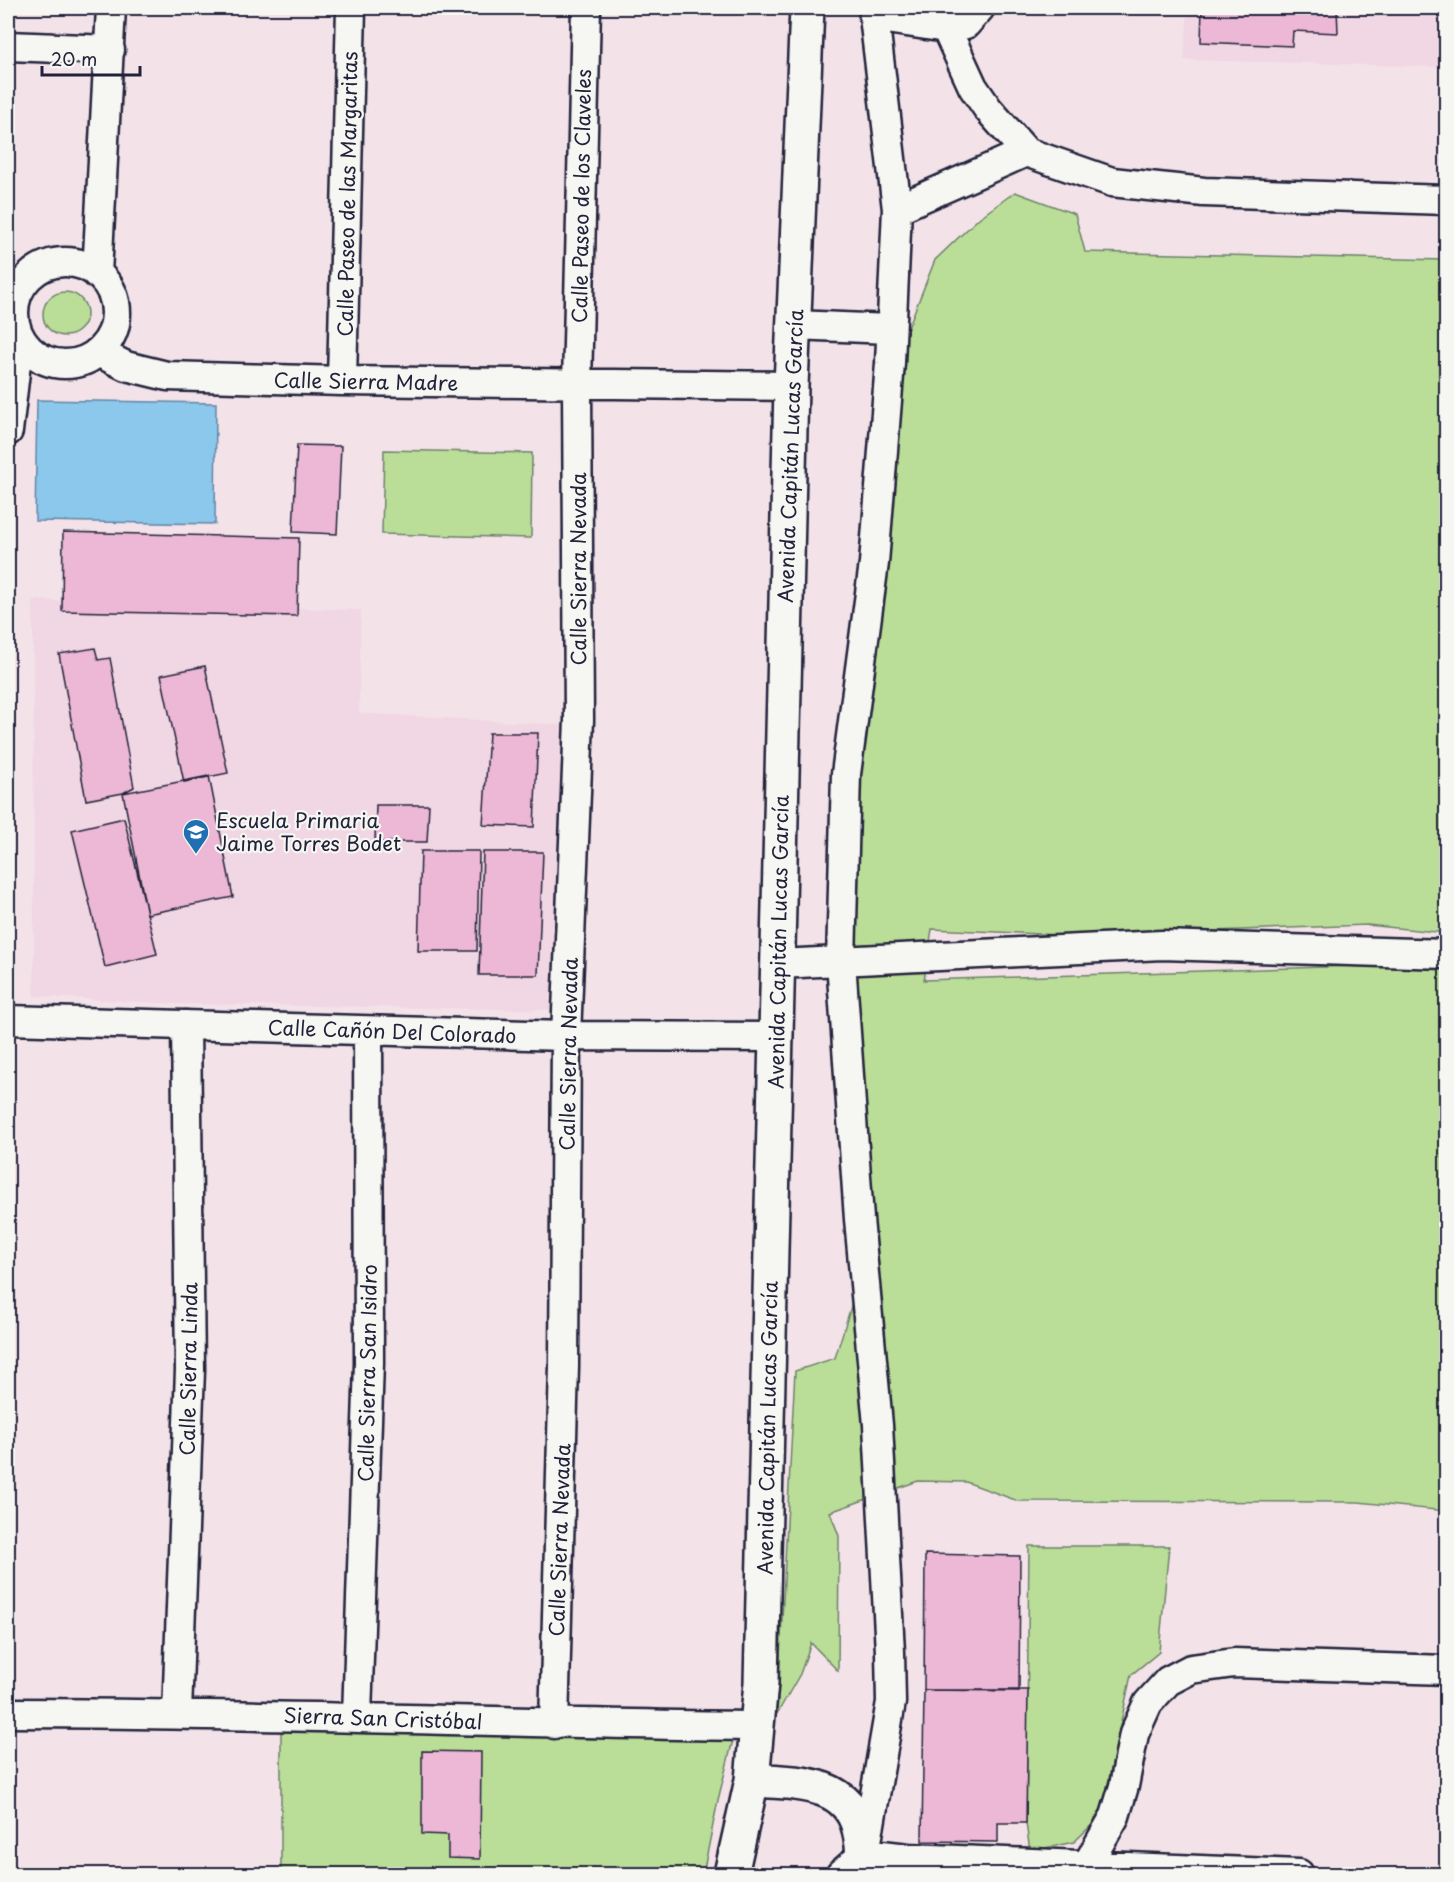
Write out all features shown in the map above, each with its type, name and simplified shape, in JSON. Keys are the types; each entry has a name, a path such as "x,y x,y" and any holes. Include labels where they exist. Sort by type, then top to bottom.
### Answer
{"street":[{"path":"97,273 111,8"},
{"name":"Calle Paseo de las Margaritas","path":"342,381 351,8"},
{"name":"Calle Paseo de los Claveles","path":"577,385 586,8"},
{"name":"Avenida Capitán Lucas García","path":"731,1875 752,1780 758,1726 779,964 791,386 807,8"},
{"path":"856,1867 891,1702 878,1425 841,961 846,774 874,563 897,209 874,12 946,28 966,24 980,8"},
{"path":"946,28 973,87 988,109 1026,152 1112,182 1204,192 1446,200"},
{"path":"8,46 110,50"},
{"path":"897,209 1026,152"},
{"path":"73,262 97,273 108,287 115,304 115,321 109,339 98,352 82,362 64,365 46,361 31,352 20,338 14,318 17,279 47,265 73,262"},
{"path":"794,326 890,329"},
{"path":"8,431 20,338"},
{"name":"Calle Sierra Madre","path":"98,352 126,366 166,376 577,385 791,386"},
{"name":"Calle Sierra Nevada","path":"554,1724 564,1366 566,1036 579,720 577,385"},
{"path":"779,964 1162,945 1446,954"},
{"name":"Calle Cañón Del Colorado","path":"8,1020 566,1036 776,1037"},
{"name":"Calle Sierra Linda","path":"177,1713 190,1370 186,1025"},
{"name":"Calle Sierra San Isidro","path":"357,1716 369,1363 368,1031"},
{"path":"1088,1866 1114,1816 1124,1786 1134,1734 1148,1702 1168,1681 1191,1669 1234,1662 1446,1670"},
{"name":"Sierra San Cristóbal","path":"8,1713 357,1716 554,1724 758,1726"},
{"path":"752,1780 822,1787 840,1796 857,1818 856,1867"},
{"path":"856,1867 908,1858 1299,1875"}],"shaded area":[{"path":"1188,8 1446,8 1446,67 1184,60"},
{"name":"Escuela Primaria Jaime Torres Bodet","path":"33,600 361,610 359,713 566,725 565,1010 177,1004 34,996"}],"green space":[{"path":"1015,192 1075,214 1085,252 1446,260 1446,933 1367,925 1082,936 932,929 924,980 1446,963 1446,1511 1358,1502 1018,1501 966,1482 918,1481 830,1512 839,1536 838,1671 811,1643 800,1674 777,1714 795,1371 835,1358 872,1239 853,1010 859,761 896,358 935,260 979,218"},
{"path":"65,292 81,298 87,314 81,330 65,336 49,330 43,314 49,298"},
{"path":"384,450 532,453 531,538 382,534"},
{"path":"1029,1546 1169,1546 1159,1652 1131,1675 1101,1816 1074,1842 1030,1851 1026,1823"},
{"path":"281,1725 734,1736 703,1874 281,1874"}],"water":[{"path":"37,400 216,403 215,524 35,521"}],"building":[{"path":"1202,8 1337,8 1338,33 1293,31 1292,46 1201,42"},
{"path":"297,445 341,446 337,534 293,532"},
{"path":"63,532 299,538 297,616 62,611"},
{"path":"95,648 98,660 110,658 134,787 123,793 86,800 59,654"},
{"path":"205,666 228,773 184,782 161,675"},
{"path":"489,733 538,733 534,827 483,825"},
{"path":"209,776 233,897 147,914 123,793"},
{"path":"376,805 429,805 427,842 375,842"},
{"path":"124,818 157,954 105,967 72,830"},
{"path":"421,851 479,851 477,951 418,951"},
{"path":"483,852 543,852 538,975 479,975"},
{"path":"925,1554 1020,1556 1019,1691 924,1690"},
{"path":"924,1690 1028,1690 1026,1823 998,1823 998,1842 922,1841"},
{"path":"422,1751 481,1752 480,1859 448,1858 448,1835 422,1834"}],"place":[{"name":"Escuela Primaria Jaime Torres Bodet","path":"196,855"}]}
